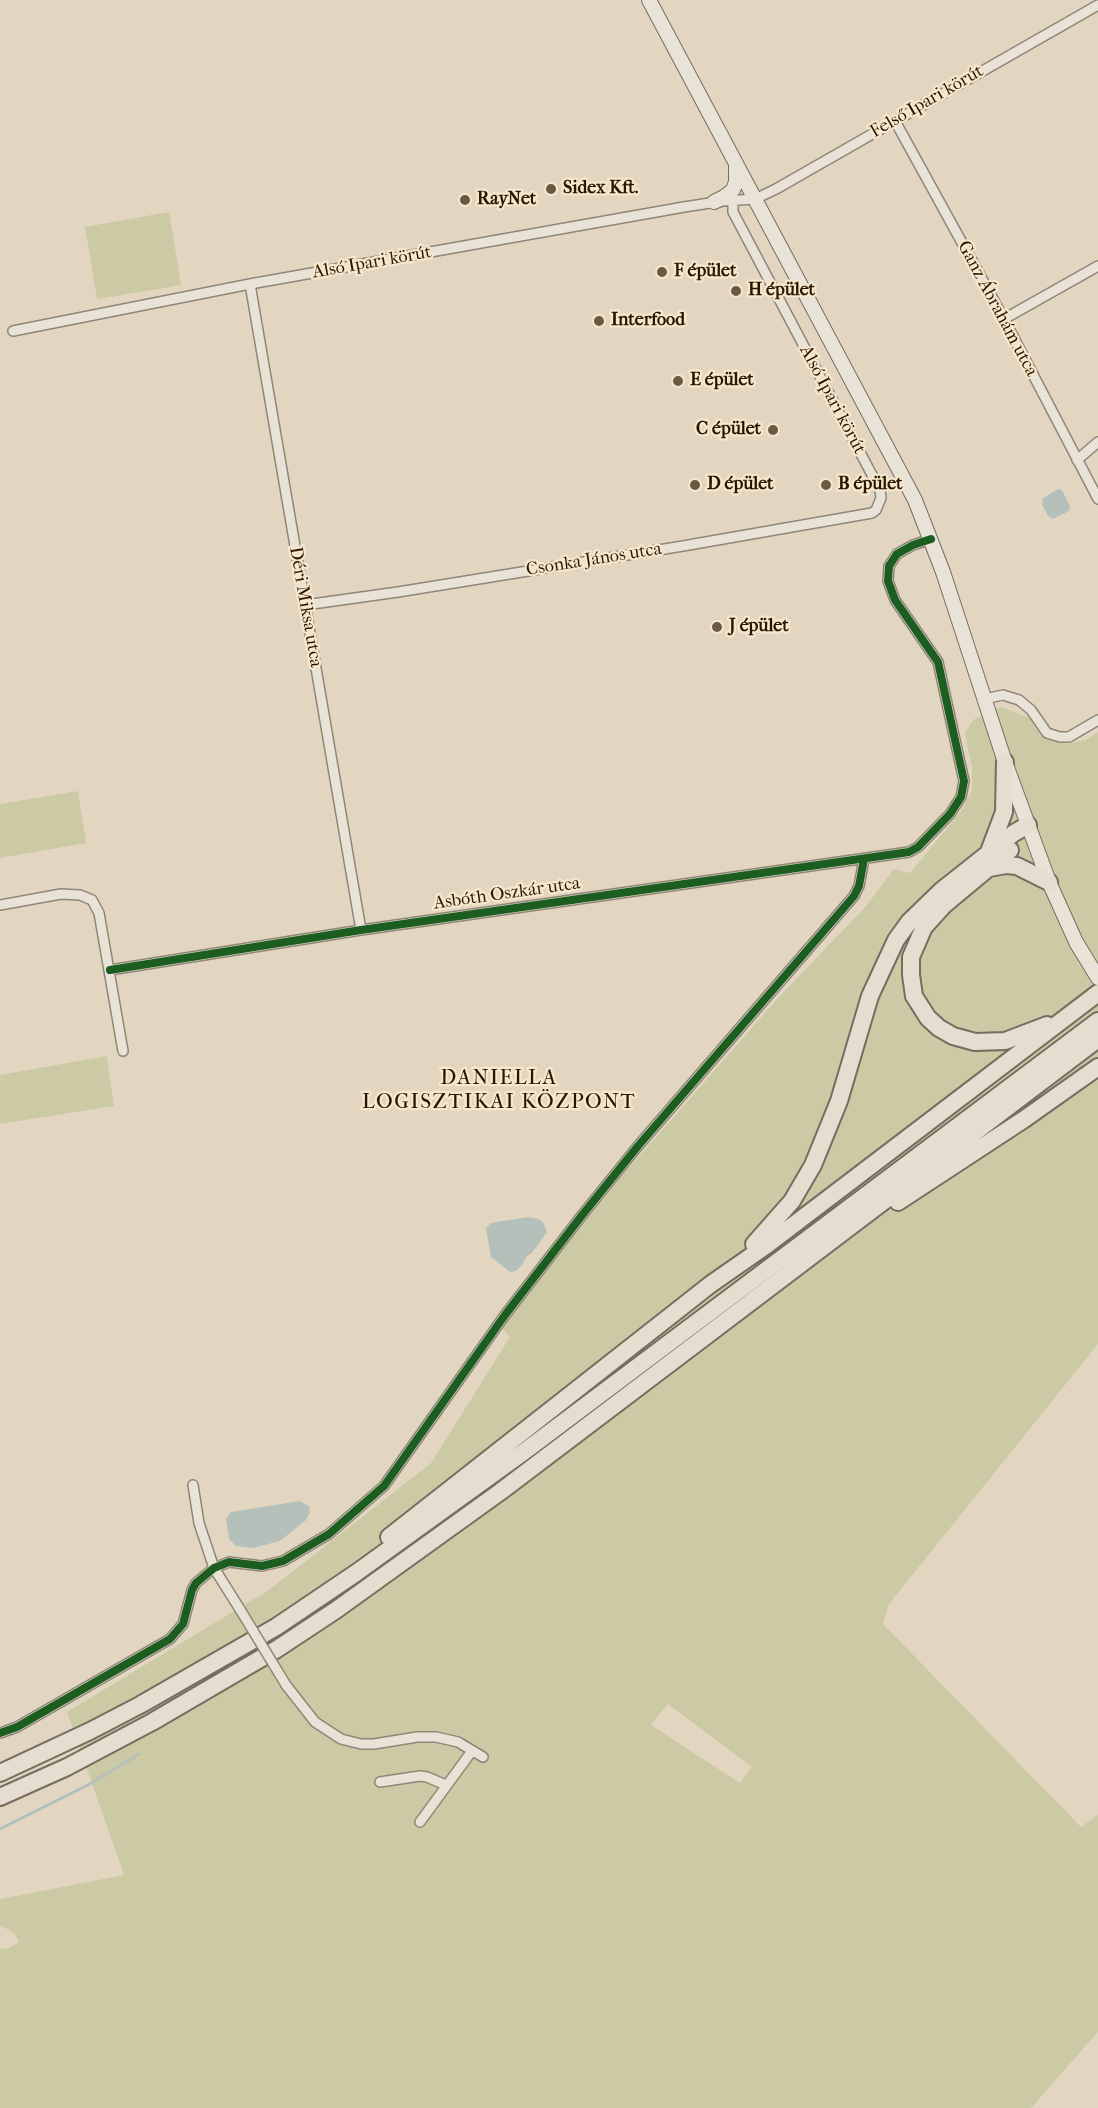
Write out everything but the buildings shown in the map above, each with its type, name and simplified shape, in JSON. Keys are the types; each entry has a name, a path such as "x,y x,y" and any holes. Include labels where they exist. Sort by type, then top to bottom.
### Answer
{"highway":[{"path":"711,1284 778,1218 792,1201 813,1165 833,1118 870,996 896,940 924,906 988,861 1004,812 1005,762"},
{"path":"1028,825 1014,832 924,927 911,957 912,988 918,1005 939,1028 953,1036 975,1042 1005,1041 1022,1036 1082,1005"},
{"path":"988,861 1017,866 1049,882"},
{"path":"276,1627 310,1595 399,1529 711,1284 766,1245 1098,993"},
{"path":"0,1773 130,1710 276,1627 403,1540 525,1451 1098,1021"},
{"path":"0,1797 101,1750 277,1649 491,1499 1098,1039"},
{"path":"848,1230 952,1168 1098,1067"}],"main road":[{"path":"649,0 909,490 931,539 1005,762 1049,882 1064,918 1098,978"},
{"path":"714,202 729,194 734,187 736,163"}],"street":[{"name":"Felső Ipari körút","path":"755,199 1098,5"},
{"name":"Ganz Ábrahám utca","path":"895,121 1004,319 1098,499"},
{"name":"Alsó Ipari körút","path":"13,331 250,284 714,202 755,199"},
{"name":"Alsó Ipari körút","path":"733,200 733,212 880,490 879,505"},
{"path":"1004,319 1098,266"},
{"name":"Déri Miksa utca","path":"250,284 361,930"},
{"path":"1077,460 1098,442"},
{"name":"Csonka János utca","path":"305,605 398,592 872,513 879,505"},
{"name":"Asbóth Oszkár utca","path":"110,970 361,930 909,852 918,847 950,814 961,797 964,782 938,662 895,600 888,581 889,566 897,554 931,539"},
{"path":"984,699 1003,695 1019,700 1031,710 1047,733 1060,737 1069,737 1098,720"},
{"path":"0,1733 16,1727 170,1639 183,1624 196,1582 214,1568 229,1562 262,1566 284,1561 329,1534 384,1486 505,1315 583,1214 638,1146 854,896 859,886 864,859"},
{"path":"0,904 61,894 85,896 92,900 99,913 123,1051"},
{"path":"193,1485 199,1523 214,1568 286,1685 315,1722 341,1739 361,1744 436,1737 458,1742 483,1757"},
{"path":"420,1822 472,1750"},
{"path":"380,1782 420,1776 447,1785"}],"shaded area":[{"path":"169,212 181,285 97,299 85,227"},
{"path":"1058,489 1062,490 1070,506 1069,511 1053,519 1048,516 1042,505 1043,498"},
{"path":"1001,707 1029,718 1041,736 1066,744 1086,740 1098,732 1098,1344 889,1604 883,1624 1081,1827 1098,1815 1098,2032 1031,2108 0,2108 0,1948 7,1949 19,1942 14,1933 0,1925 0,1899 124,1875 67,1712 269,1590 431,1463 510,1337 500,1326 621,1177 778,998 867,905 894,869 910,873 962,810 972,790 972,768 965,733 973,720","holes":["668,1704 752,1767 740,1783 651,1725"]},
{"path":"78,791 86,843 0,858 0,804"},
{"path":"107,1056 114,1106 0,1124 0,1075"},
{"path":"528,1217 543,1222 547,1232 522,1265 516,1271 510,1272 491,1257 486,1228 491,1223"},
{"path":"300,1501 309,1506 310,1513 306,1520 280,1541 253,1548 236,1546 229,1539 226,1519 231,1512"}],"waterway":[{"path":"0,1829 88,1785 139,1754"}],"cycle path":[{"path":"110,970 361,930 909,852 918,847 950,814 961,797 964,781 938,662 895,600 888,581 889,566 897,554 931,539"},
{"path":"0,1733 17,1727 170,1639 183,1624 196,1583 214,1568 229,1562 262,1566 283,1561 329,1534 384,1486 505,1315 583,1214 638,1146 854,896 859,886 864,859"}],"place":[{"name":"Sidex Kft.","path":"551,189"},
{"name":"RayNet","path":"465,200"},
{"name":"F épület","path":"662,272"},
{"name":"H épület","path":"736,291"},
{"name":"Interfood","path":"599,321"},
{"name":"E épület","path":"678,381"},
{"name":"C épület","path":"773,430"},
{"name":"D épület","path":"695,485"},
{"name":"B épület","path":"826,485"},
{"name":"J épület","path":"717,627"}],"district":[{"name":"DANIELLA LOGISZTIKAI KÖZPONT","path":"499,1091"}]}
